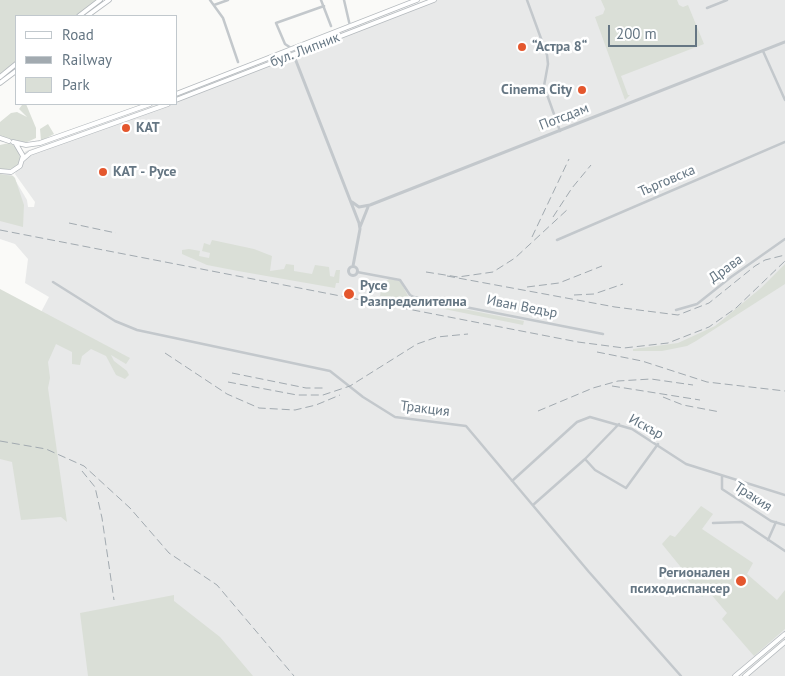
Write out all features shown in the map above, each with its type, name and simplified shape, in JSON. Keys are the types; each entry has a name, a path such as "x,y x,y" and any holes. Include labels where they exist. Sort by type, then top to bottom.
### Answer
{"main road":[{"path":"79,15 100,0"},
{"path":"88,15 108,0"},
{"name":"бул. Липник","path":"178,93 418,0"},
{"name":"бул. Липник","path":"178,99 434,0"},
{"path":"0,77 15,65"},
{"path":"0,83 15,72"},
{"path":"0,138 26,145 40,143 148,105"},
{"path":"152,105 154,109"},
{"path":"0,171 14,171 30,153 165,105"},
{"path":"0,143 11,142 20,148 22,160"},
{"path":"735,676 785,634"},
{"path":"745,676 785,642"}],"street":[{"path":"210,0 223,18 238,62"},
{"path":"214,5 228,0"},
{"path":"322,0 331,26"},
{"path":"344,0 350,19 350,26"},
{"path":"527,0 548,55 544,86 560,131"},
{"path":"707,8 727,0"},
{"path":"324,6 276,24 285,44 292,48 352,202 360,229"},
{"name":"Потсдам","path":"370,205 785,42"},
{"path":"763,51 785,100"},
{"name":"Търговска","path":"557,240 785,142"},
{"path":"352,202 360,207 370,205"},
{"path":"353,266 357,272 353,276 349,274 349,268 353,266 364,212 370,205"},
{"name":"Драва","path":"676,310 697,304 731,276 785,239"},
{"name":"Иван Ведър","path":"357,272 402,281 410,295 414,297 603,334"},
{"name":"Тракция","path":"53,282 115,321 138,330 330,371 364,397 395,417 466,426 681,676"},
{"name":"Искър","path":"512,481 577,422 590,417 618,424 658,444 686,464 785,495"},
{"path":"533,505 585,459 618,424"},
{"path":"585,459 595,470 626,488 658,444"},
{"name":"Тракия","path":"722,476 722,489 776,522 785,525"},
{"path":"713,523 742,522 785,551"},
{"path":"768,540 776,522"}],"shaded area":[{"path":"426,0 785,0 785,676 0,676 0,438 39,316 49,297 25,283 28,259 15,244 0,239 0,172 11,173 27,200 28,207 34,207 35,202 15,174 22,154 26,151 155,105 178,105 178,95"}],"green space":[{"path":"0,0 97,0 77,15 15,15 15,63 0,75"},
{"path":"601,0 677,0 679,5 683,7 688,5 704,44 621,76 628,95 630,95 625,100 595,17 603,14 605,9"},
{"path":"22,105 26,105 36,128 36,138 25,143 3,138 0,135 0,122 11,113 17,112 27,117 19,109"},
{"path":"543,121 550,123 552,127 539,131 537,123"},
{"path":"48,124 54,134 41,141 40,129"},
{"path":"9,143 17,147 21,160 16,168 3,170 0,169 0,145"},
{"path":"0,174 15,178 24,205 23,227 0,221"},
{"path":"212,240 254,249 272,256 270,271 284,269 286,264 294,265 294,271 312,274 315,265 329,267 330,276 334,277 336,270 340,270 339,283 336,283 335,288 238,271 207,265 182,254 182,250 189,249 200,251 199,256 209,258 210,253 202,251 204,243 210,245"},
{"path":"785,264 785,284 696,341 687,346 662,351 633,351 633,349 678,343 715,326 761,288"},
{"path":"389,279 400,281 408,296 413,299 524,321 523,325 380,296 382,285"},
{"path":"0,289 130,358 126,364 111,355 114,361 127,371 129,375 125,379 116,375 106,356 91,349 82,356 80,365 72,364 72,352 56,344 48,362 50,378 48,388 67,522 61,517 21,520 12,462 0,459"},
{"name":"Регионален психодиспансер","path":"701,506 713,514 702,529 753,563 747,574 777,600 785,590 785,629 754,656 722,619 727,613 709,592 702,597 682,573 684,571 662,544 670,535 675,537"},
{"path":"174,595 174,601 220,637 253,676 88,676 80,613"}],"railway":[{"path":"532,237 569,159"},
{"path":"553,217 572,188 591,165"},
{"path":"426,272 458,277 493,272 515,258 568,209"},
{"path":"69,223 116,233"},
{"path":"0,230 578,342 624,348 668,343 709,327 736,308 785,261"},
{"path":"447,276 615,307 678,315 709,303 765,260 785,255"},
{"path":"527,287 559,283 602,266"},
{"path":"574,295 594,294 623,284"},
{"path":"228,382 297,395 323,395 350,386 417,344 437,337 468,334"},
{"path":"597,352 642,361 707,382 785,391"},
{"path":"165,353 227,394 259,408 295,410 316,405 340,395"},
{"path":"232,373 306,388 323,388"},
{"path":"538,411 593,388 618,381 651,379 693,385"},
{"path":"612,386 700,400"},
{"path":"663,397 683,405 720,412"},
{"path":"0,441 46,449 84,466 130,508 169,553 217,585 294,676"},
{"path":"82,471 95,487 102,518 114,600"}],"place":[{"name":"“Астра 8“","path":"522,47"},
{"name":"Cinema City","path":"582,90"},
{"name":"КАТ","path":"126,128"},
{"name":"КАТ - Русе","path":"103,172"},
{"name":"Русе Разпределителна","path":"349,294"},
{"name":"Регионален психодиспансер","path":"741,581"}]}
